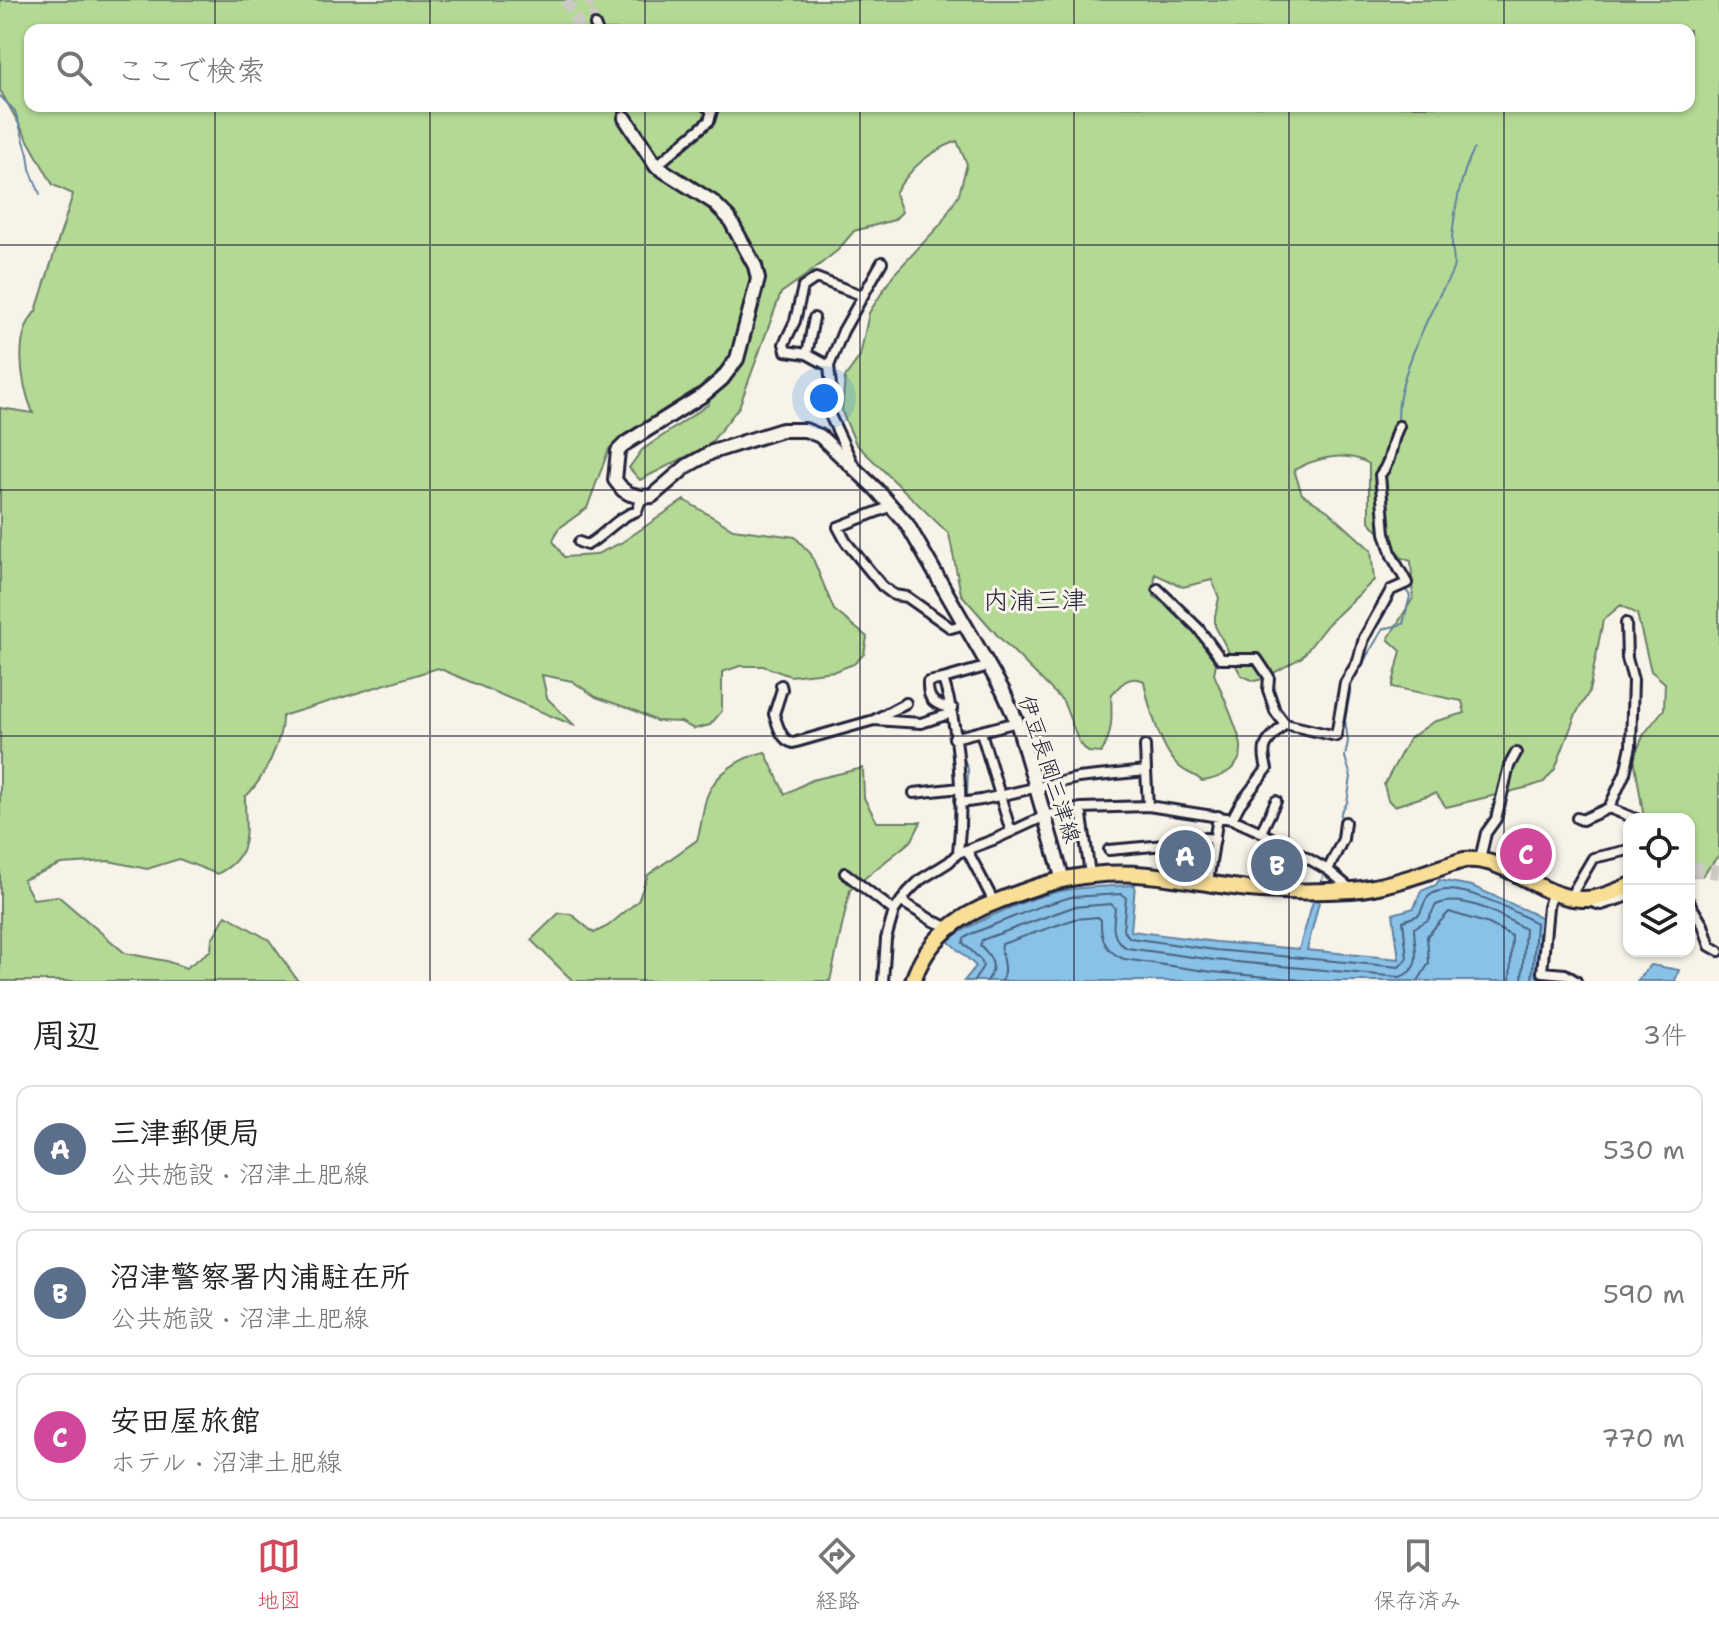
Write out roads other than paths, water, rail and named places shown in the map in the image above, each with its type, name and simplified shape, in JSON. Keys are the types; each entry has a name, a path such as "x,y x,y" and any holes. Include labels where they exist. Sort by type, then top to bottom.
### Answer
{"main road":[{"path":"625,118 656,166 713,202 729,218 755,266 758,279 737,359 722,379 618,451 615,480 623,490 642,497"},
{"name":"伊豆長岡三津線","path":"642,497 652,496 700,457 782,430 805,430 820,436 907,524 1003,691 1017,722 1063,880"},
{"path":"913,981 924,956 948,927 988,904 1063,880 1090,875 1172,877 1250,889 1352,890 1378,886 1464,860 1480,859 1576,898 1623,887"}],"street":[{"path":"656,166 709,121 712,112"},
{"path":"854,467 828,411 831,386 829,366 861,295 882,262"},
{"path":"829,366 807,354 786,351 784,344 795,321 803,287 816,278 861,295"},
{"path":"807,354 814,318"},
{"path":"1158,589 1198,628 1221,659 1257,659 1269,677 1268,690 1285,724 1336,736 1342,719 1345,683 1358,661 1364,638 1391,590 1405,585 1385,533 1380,475 1389,465 1392,439 1399,426"},
{"path":"579,542 587,545 600,538 625,514 637,511 642,497"},
{"path":"892,506 838,527 846,542 882,586 894,595 907,597 951,628 965,624"},
{"path":"1577,818 1582,820 1609,808 1625,773 1631,746 1633,680 1627,658 1626,623"},
{"path":"952,711 933,704 928,682 989,666"},
{"path":"943,679 952,711 960,788 962,851 988,904"},
{"path":"781,685 774,714 787,741 793,743 874,720 906,703"},
{"path":"874,720 921,723 952,711"},
{"path":"954,738 1017,722"},
{"path":"1232,819 1267,769 1264,745 1285,724"},
{"path":"981,732 1011,832"},
{"path":"1145,746 1148,806"},
{"path":"1480,859 1486,833 1496,819 1509,766 1516,753"},
{"path":"960,803 1078,778 1146,771"},
{"path":"914,793 960,788"},
{"path":"1261,832 1276,801"},
{"path":"883,981 886,939 894,911 920,880 962,851 1045,816 1081,808 1148,806 1232,819 1328,870 1352,890"},
{"path":"1081,808 1090,875"},
{"path":"1609,808 1623,814"},
{"path":"1208,882 1218,816"},
{"path":"1328,870 1343,839 1345,822"},
{"path":"1172,877 1177,835 1215,839"},
{"path":"1109,850 1176,844"},
{"path":"1623,851 1593,858 1583,870 1576,898 1601,905 1623,898"},
{"path":"845,873 894,911"},
{"path":"1553,891 1548,907 1542,972 1565,974 1576,981"},
{"path":"901,901 948,927"},
{"path":"1695,912 1710,946 1719,951"}],"water":[{"path":"1439,880 1472,886 1545,919 1540,978 1533,981 964,981 976,966 947,940 991,916 1042,896 1081,888 1135,885 1131,931 1299,949 1314,898 1320,898 1307,950 1399,959 1393,914 1414,908 1421,891 1436,885"},
{"path":"1651,965 1679,970 1675,981 1637,981"}],"waterway":[{"path":"0,96 15,111 40,194"},
{"path":"1399,424 1398,411 1404,379 1416,345 1453,269 1452,238 1457,204 1474,149"},
{"path":"1385,476 1394,456"},
{"path":"1382,536 1388,556"},
{"path":"1340,829 1341,812 1347,803 1351,777 1345,757 1348,741 1345,720 1352,681 1383,629 1403,624 1410,596 1404,587"},
{"path":"962,755 968,769 967,799"},
{"path":"964,827 966,806"},
{"path":"964,853 985,898"},
{"path":"1326,864 1332,853"},
{"path":"1321,883 1324,873"}],"tunnel":[{"path":"566,0 578,24"},
{"path":"589,0 595,24"},
{"path":"1695,869 1719,872"}],"place":[{"name":"安田屋旅館","path":"1526,854"},
{"name":"三津郵便局","path":"1185,856"},
{"name":"沼津警察署内浦駐在所","path":"1277,865"}],"district":[{"name":"内浦三津","path":"1035,600"}]}
